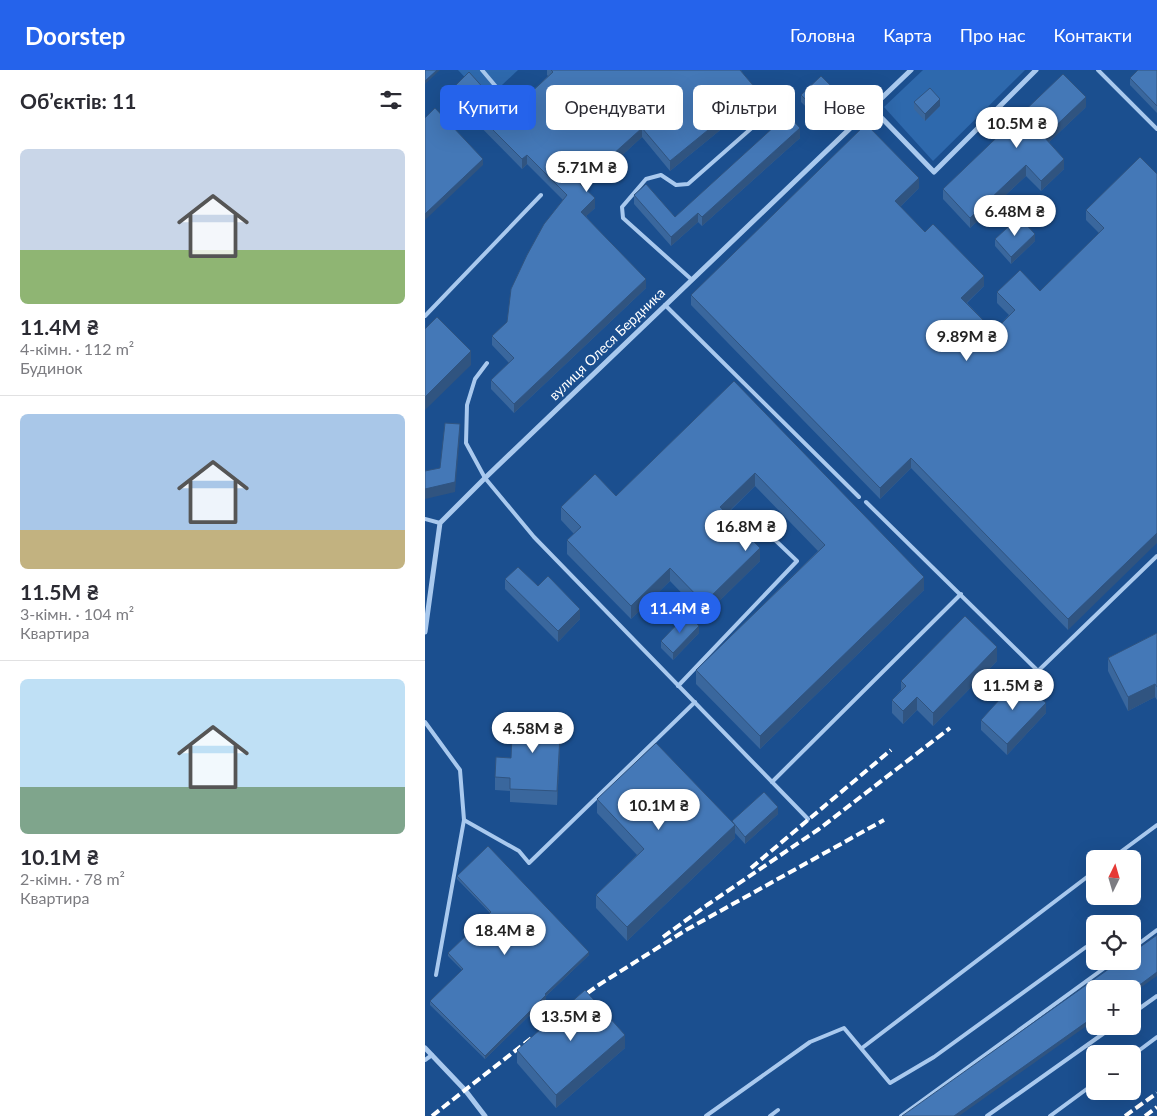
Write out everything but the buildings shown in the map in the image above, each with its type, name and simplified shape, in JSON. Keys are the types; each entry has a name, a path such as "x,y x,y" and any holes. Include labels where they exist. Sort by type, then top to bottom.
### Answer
{"street":[{"name":"вулиця Олеся Бердника","path":"883,97 911,70"},
{"path":"883,119 934,172 1035,70"},
{"name":"вулиця Олеся Бердника","path":"440,523 665,304 849,130"},
{"path":"425,632 440,523"},
{"path":"425,1048 465,1090 485,1116"}],"lane":[{"path":"482,70 495,85"},
{"path":"1098,70 1157,129"},
{"path":"691,279 623,218 622,207 646,179 661,176 676,185 689,184 750,130"},
{"path":"425,316 541,195"},
{"path":"665,304 859,497"},
{"path":"487,363 475,378 467,405 466,433 466,443 485,478 534,537 808,819"},
{"path":"866,502 1038,670 1157,556"},
{"path":"678,686 797,561 751,517"},
{"path":"425,519 440,523"},
{"path":"772,782 961,594"},
{"path":"464,820 519,851 529,863 695,702"},
{"path":"425,722 460,770 464,820 436,975"},
{"path":"1123,850 1157,824"},
{"path":"862,1048 1086,878"},
{"path":"1141,942 1157,930"},
{"path":"706,1116 810,1042 844,1028 890,1083 934,1057 1086,947"},
{"path":"901,1116 1102,970"},
{"path":"1141,1007 1157,996"},
{"path":"987,1116 1101,1035"},
{"path":"1141,1049 1157,1037"},
{"path":"425,1060 431,1055"},
{"path":"1050,1116 1086,1090"},
{"path":"770,1116 778,1110"}],"shaded area":[{"path":"458,70 518,70 502,85 472,85"},
{"path":"923,70 1025,70 933,161 884,107"}],"railway":[{"path":"663,937 819,829 950,728"},
{"path":"751,868 891,750"},
{"path":"577,1001 597,986 686,930 884,820"},
{"path":"432,1116 534,1036"},
{"path":"1125,1116 1157,1093"},
{"path":"1145,1116 1157,1107"}]}
